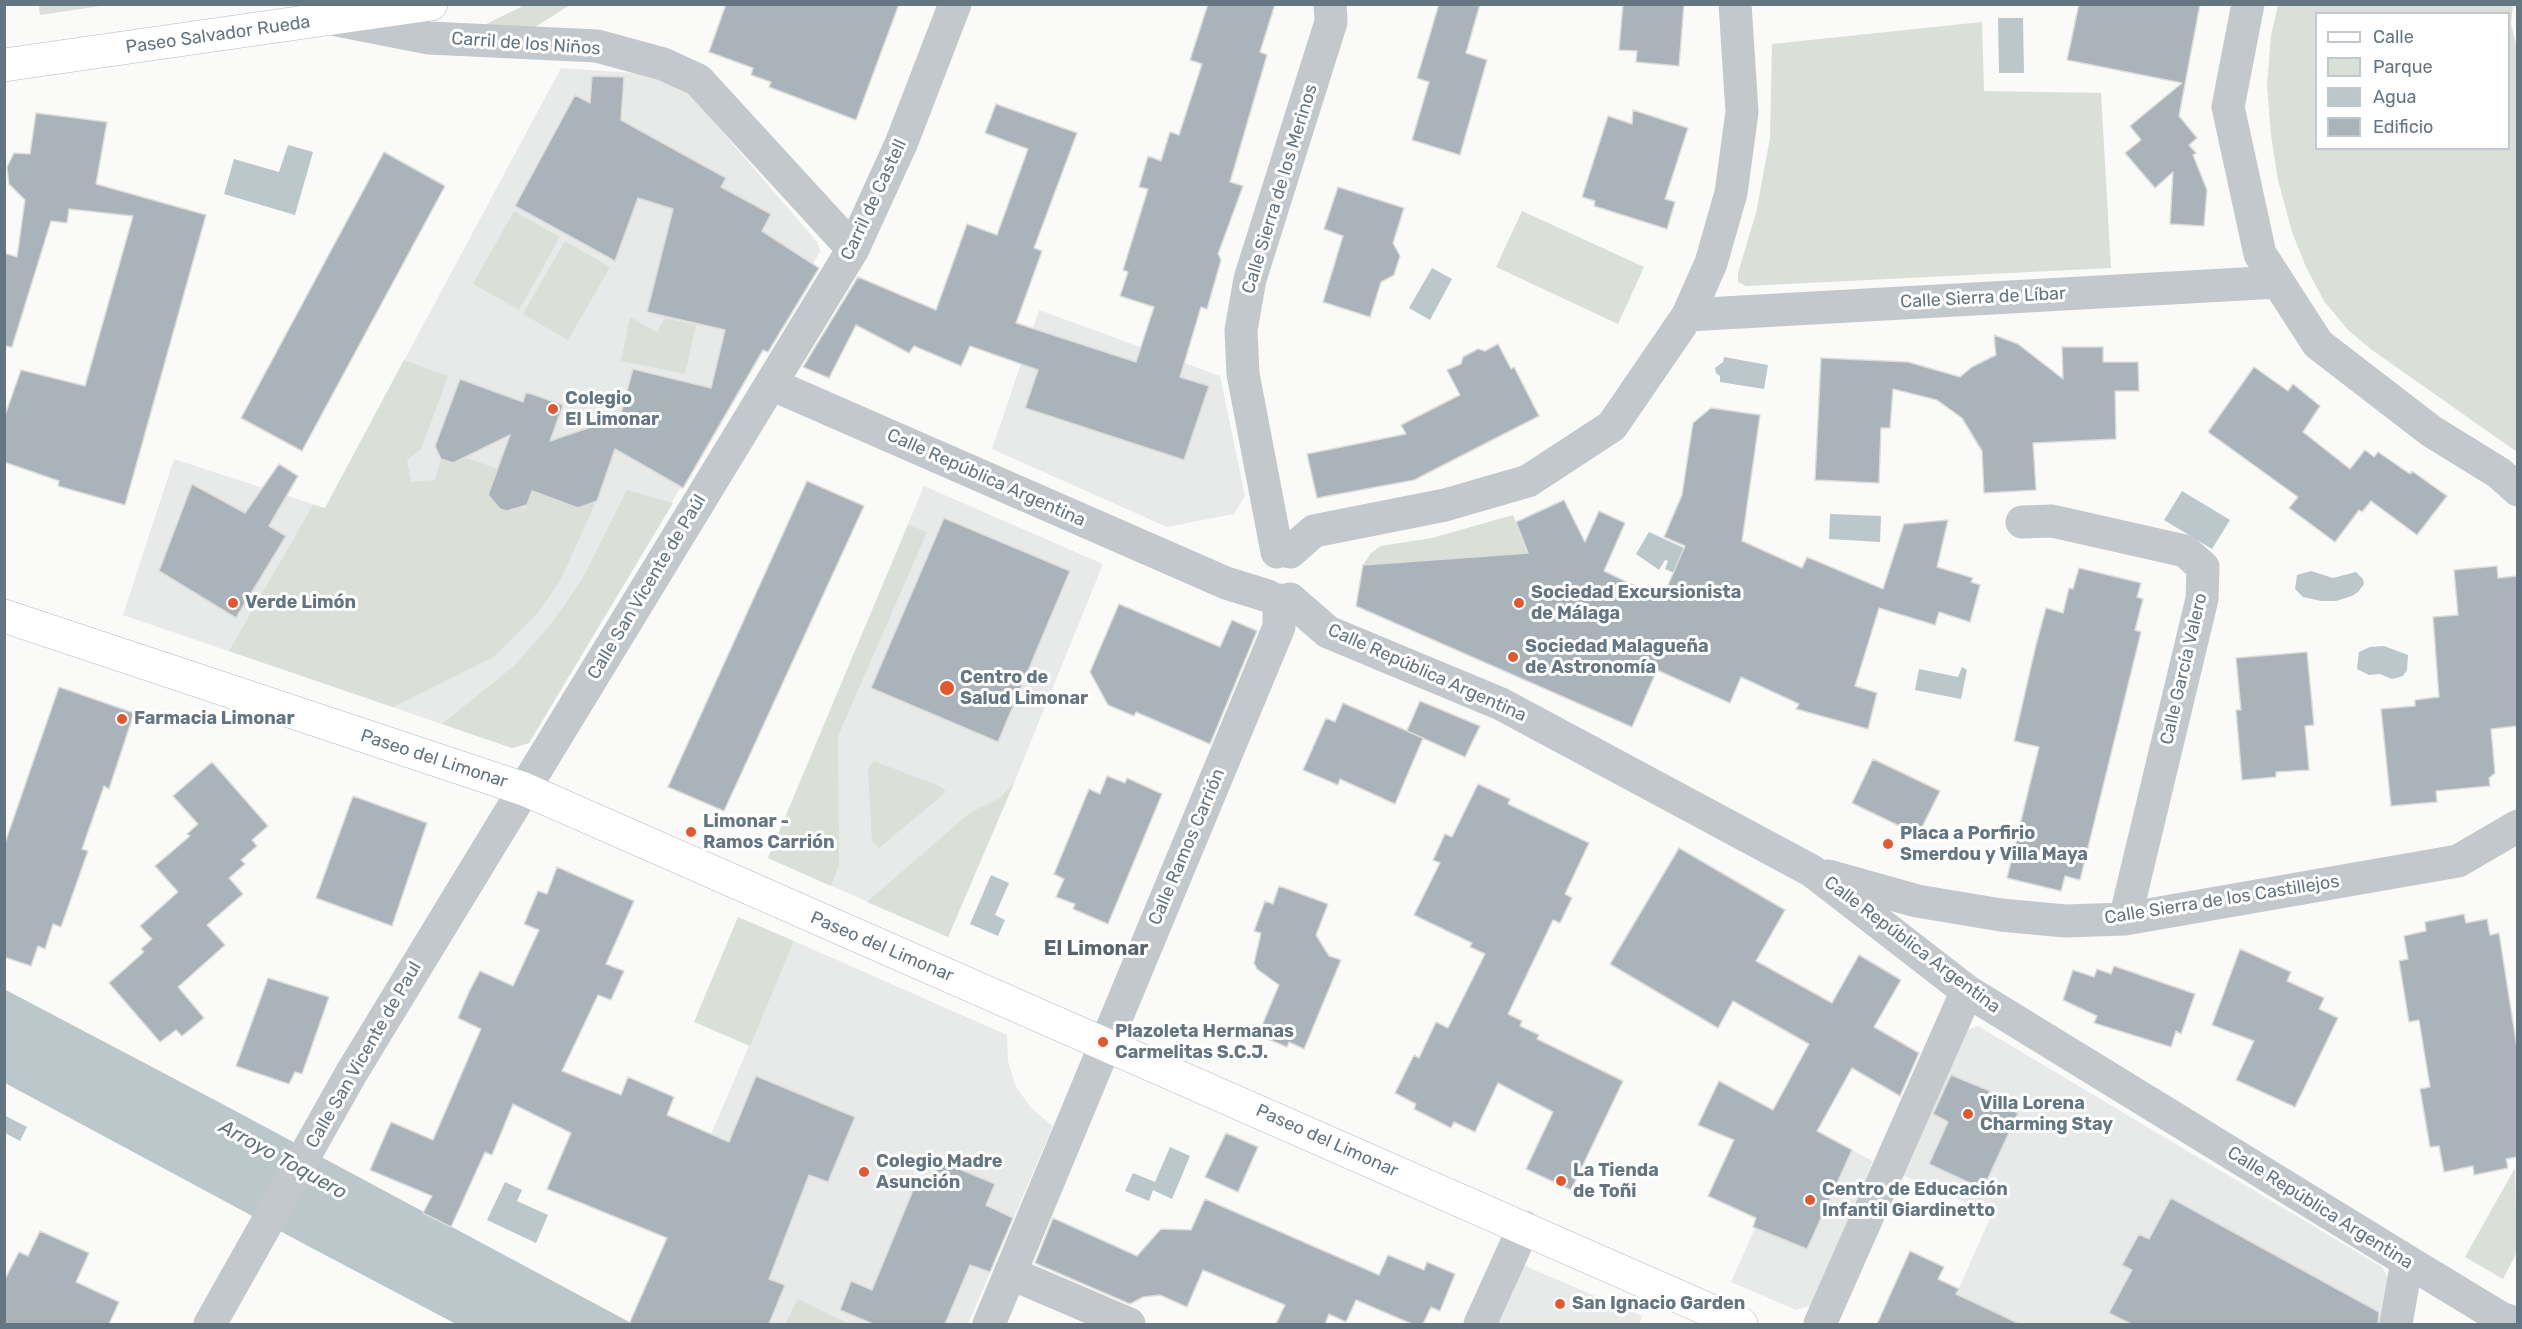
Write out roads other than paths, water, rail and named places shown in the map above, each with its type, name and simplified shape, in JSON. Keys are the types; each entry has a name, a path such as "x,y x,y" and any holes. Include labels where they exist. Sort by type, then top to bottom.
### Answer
{"main road":[{"name":"Paseo Salvador Rueda","path":"4,65 337,20 431,4"},
{"name":"Paseo del Limonar","path":"4,616 524,789 833,927 1105,1043 1741,1324"}],"street":[{"name":"Carril de Castell","path":"771,384 853,249 901,144 955,4"},
{"name":"Calle Sierra de los Merinos","path":"1283,552 1243,374 1241,330 1250,279 1331,22 1330,4"},
{"path":"1279,598 1305,586 1307,576 1305,566 1283,552 1314,531 1445,505 1528,481 1612,426 1688,315 1711,263 1731,193 1742,112 1735,4"},
{"path":"2248,4 2228,107 2260,254 2318,344 2431,431 2499,473 2517,490"},
{"name":"Carril de los Niños","path":"337,20 429,38 597,46 663,64 698,80 853,249"},
{"name":"Calle Sierra de Líbar","path":"1688,315 2278,282"},
{"name":"Calle República Argentina","path":"771,384 1226,583 1279,598 1328,632 1502,704 1812,872 1967,991 2501,1318 2517,1324"},
{"name":"Calle San Vicente de Paúl","path":"524,789 771,384"},
{"name":"Calle García Valero","path":"2022,522 2052,520 2185,551 2204,567 2202,599 2125,920"},
{"name":"Calle Ramos Carrión","path":"988,1324 1279,627 1279,598"},
{"name":"Calle San Vicente de Paul","path":"210,1324 352,1072 524,789"},
{"name":"Calle Sierra de los Castillejos","path":"1812,872 1917,901 2001,915 2065,921 2125,920 2458,861 2517,826"},
{"path":"1820,1324 1967,991"},
{"path":"1480,1324 1524,1227"},
{"path":"2396,1324 2407,1261"},
{"path":"1010,1273 1129,1324"}],"water":[{"path":"1998,18 2023,18 2024,73 1999,73"},
{"path":"288,145 313,152 295,215 224,194 234,159 279,172"},
{"path":"1432,268 1452,279 1430,320 1409,308"},
{"path":"1724,357 1768,365 1764,389 1720,382 1720,376 1716,373 1715,368 1723,362"},
{"path":"2182,491 2230,520 2212,549 2164,520"},
{"path":"1830,514 1881,516 1880,542 1829,539"},
{"path":"1649,532 1697,554 1686,578 1665,569 1668,561 1665,560 1659,570 1636,554"},
{"path":"2311,571 2333,578 2356,572 2363,579 2364,584 2352,596 2336,601 2321,601 2303,597 2295,589 2297,575"},
{"path":"2384,646 2408,655 2407,670 2403,676 2392,679 2380,674 2369,675 2357,669 2359,652 2370,647"},
{"path":"1962,667 1967,670 1961,699 1915,690 1919,669 1958,677"},
{"path":"991,875 1009,883 995,915 1005,920 998,936 970,924"},
{"name":"Arroyo Toquero","path":"4,989 633,1324 456,1324 308,1246 5,1083"},
{"path":"4,1115 27,1127 20,1141 5,1133"},
{"path":"1170,1147 1190,1156 1172,1199 1153,1190 1149,1201 1125,1191 1133,1173 1155,1182"},
{"path":"505,1182 522,1190 517,1201 548,1215 536,1243 487,1220"}],"place":[{"name":"Colegio El Limonar","path":"553,409"},
{"name":"Verde Limón","path":"233,603"},
{"name":"Sociedad Excursionista de Málaga","path":"1519,603"},
{"name":"Sociedad Malagueña de Astronomía","path":"1513,657"},
{"name":"Centro de Salud Limonar","path":"947,688"},
{"name":"Farmacia Limonar","path":"122,719"},
{"name":"Limonar - Ramos Carrión","path":"691,832"},
{"name":"Placa a Porfirio Smerdou y Villa Maya","path":"1888,844"},
{"name":"Plazoleta Hermanas Carmelitas S.C.J.","path":"1103,1042"},
{"name":"Villa Lorena Charming Stay","path":"1968,1114"},
{"name":"Colegio Madre Asunción","path":"864,1172"},
{"name":"La Tienda de Toñi","path":"1561,1181"},
{"name":"Centro de Educación Infantil Giardinetto","path":"1810,1200"},
{"name":"San Ignacio Garden","path":"1560,1304"}],"district":[{"name":"El Limonar","path":"1096,949"}]}
